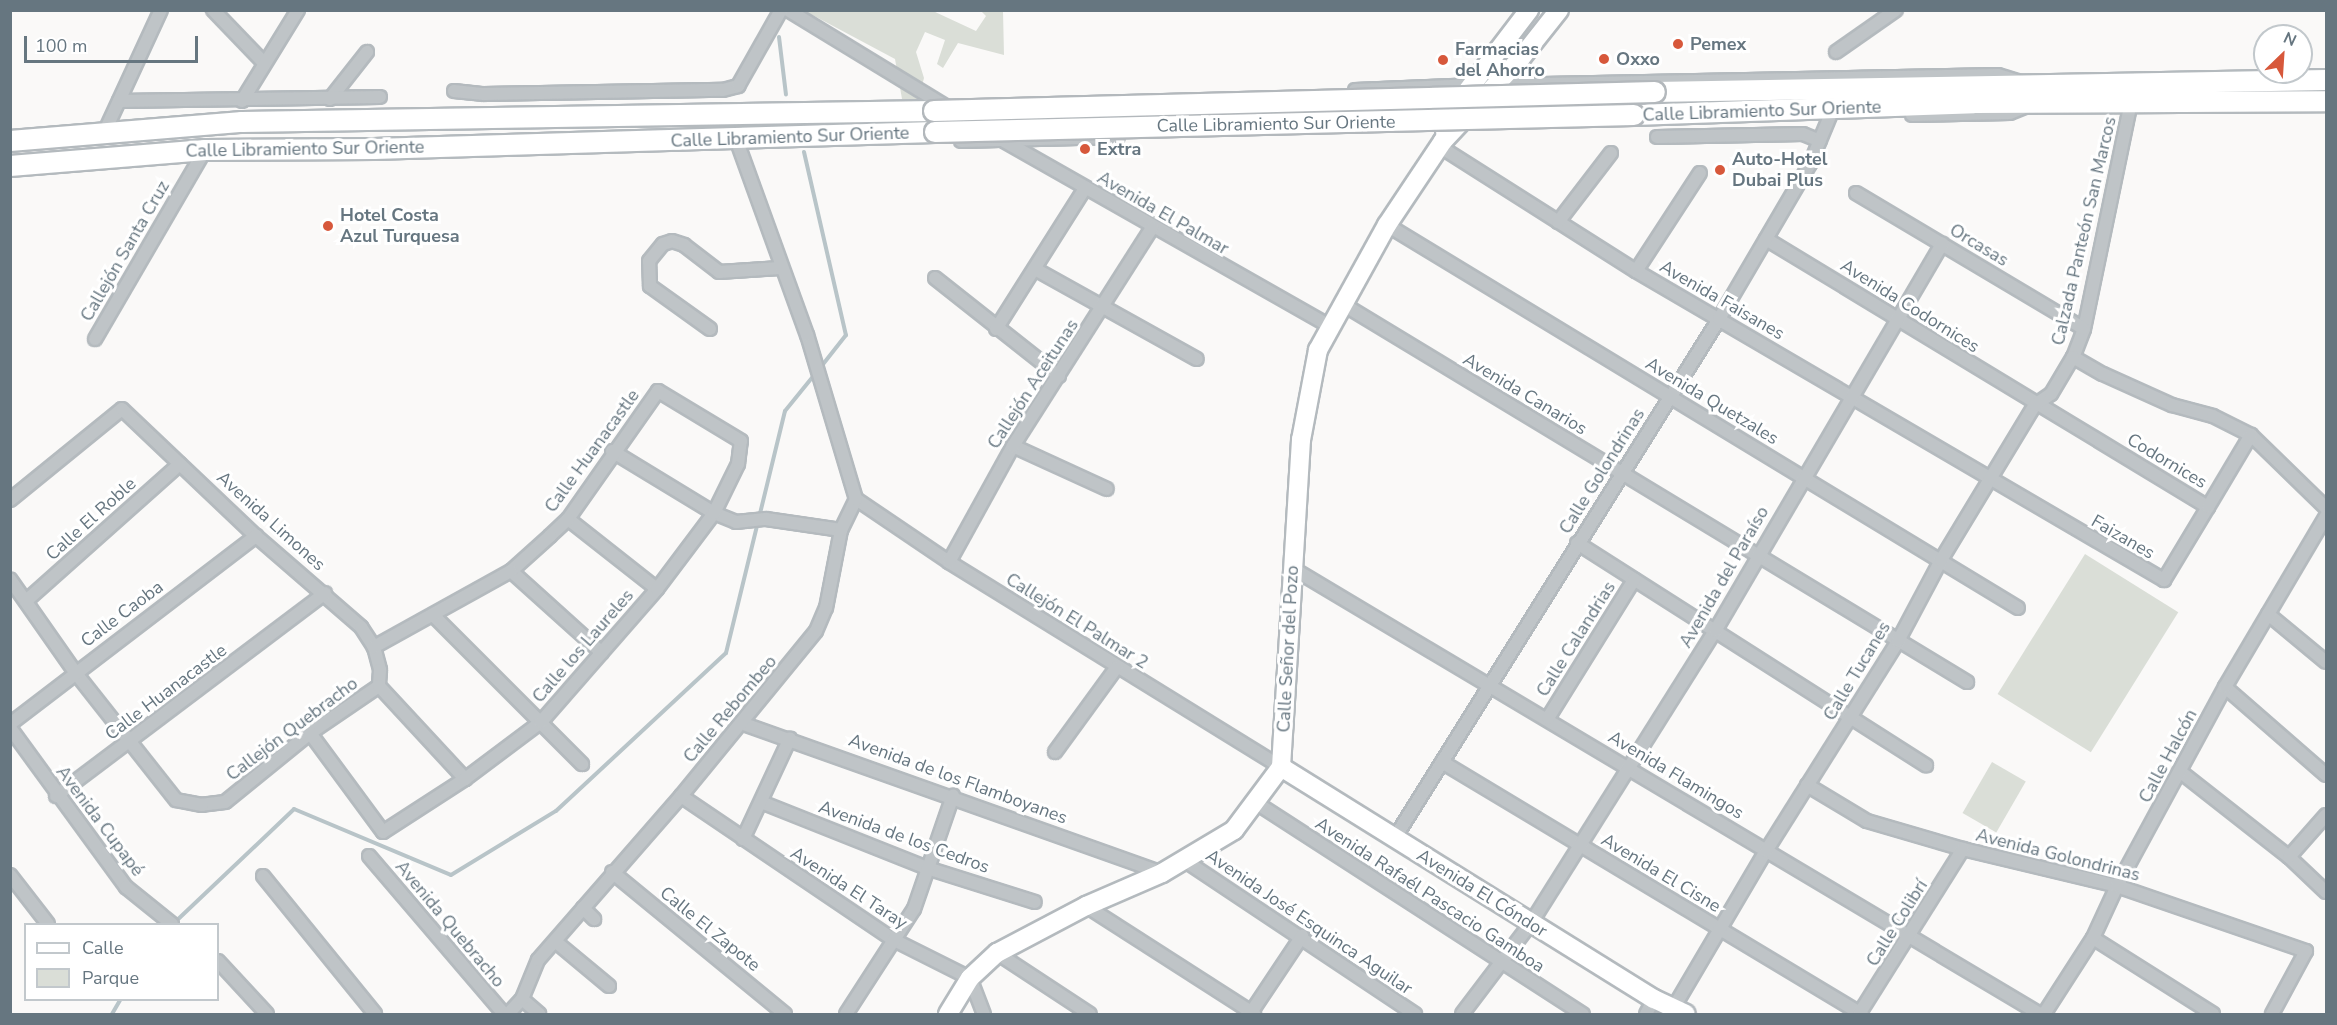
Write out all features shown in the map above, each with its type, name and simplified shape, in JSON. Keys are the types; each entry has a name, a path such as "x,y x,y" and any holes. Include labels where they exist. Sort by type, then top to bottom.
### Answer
{"main road":[{"name":"Calle Libramiento Sur Oriente","path":"10,141 105,131 242,122 882,112 935,106 2026,93 2326,80"},
{"name":"Calle Libramiento Sur Oriente","path":"10,166 205,150 736,139 1974,93"},
{"name":"Calle Libramiento Sur Oriente","path":"2026,93 2131,102 2326,101"}],"street":[{"path":"105,131 161,10"},
{"path":"213,10 263,62"},
{"path":"242,101 263,62 298,10"},
{"path":"788,10 935,106 954,112"},
{"path":"1450,130 1471,86 1529,10"},
{"path":"1450,130 1497,85 1559,10"},
{"path":"1836,52 1896,10"},
{"path":"454,91 484,94 723,90 738,86 779,15"},
{"path":"330,99 367,52"},
{"path":"856,135 885,141 1004,141 1450,130 1830,116 2010,113 2020,111 2026,93 2016,77 1998,75 1497,85 935,106"},
{"path":"119,101 380,98"},
{"name":"Calzada Panteón San Marcos","path":"2131,102 2084,329 2073,357 2103,374 2172,405 2213,416 2251,435 2326,508"},
{"name":"Calle Golondrinas","path":"1394,839 1719,319 1820,141 1830,116"},
{"name":"Avenida El Palmar","path":"983,125 1004,141 1152,228 1329,326"},
{"name":"Avenida Faisanes","path":"1450,130 1558,222 1636,271 1852,396 1990,480"},
{"name":"Calle Señor del Pozo","path":"948,1014 970,978 997,953 1086,906 1162,873 1234,830 1258,804 1281,767 1292,568 1308,393 1329,326 1341,303 1387,225 1450,130"},
{"path":"1657,137 1803,134 1820,141"},
{"path":"736,139 780,268 795,304 856,499"},
{"name":"Callejón Santa Cruz","path":"95,339 205,150"},
{"path":"1558,222 1611,153"},
{"path":"1636,271 1700,173"},
{"path":"996,329 1085,188"},
{"name":"Orcasas","path":"1856,193 2084,329"},
{"name":"Avenida Quetzales","path":"1387,225 2018,608"},
{"name":"Callejón Aceitunas","path":"949,562 1013,446 1152,228"},
{"name":"Avenida Codornices","path":"1766,239 2035,405"},
{"path":"710,329 650,286 647,269 663,244 672,241 684,245 720,272 780,268"},
{"name":"Avenida del Paraíso","path":"1462,1014 1531,923 1715,631 1803,477 1942,244"},
{"path":"1035,269 1197,359"},
{"path":"935,278 996,329 1059,376"},
{"name":"Avenida Canarios","path":"1341,303 1757,557 1967,682"},
{"name":"Calle Tucanes","path":"1680,1011 1719,929 1807,784 1898,641 1941,560 2035,405 2051,394 2073,357"},
{"name":"Calle Huanacastle","path":"374,647 512,571 568,519 612,451 658,391 731,433"},
{"name":"Codornices","path":"2035,405 2208,507 2251,435"},
{"name":"Avenida Limones","path":"10,500 122,409 256,536 325,593 361,627 374,647 380,670"},
{"name":"Calle los Laureles","path":"310,733 383,832 465,779 541,722 657,589 714,513 738,464 741,441 731,433"},
{"path":"1013,446 1107,489"},
{"path":"612,451 714,513 736,522 766,519 841,530"},
{"name":"Calle El Roble","path":"26,601 180,464"},
{"name":"Faizanes","path":"1990,480 2164,580 2208,507"},
{"name":"Calle Rebombeo","path":"508,1014 522,999 538,960 556,942 612,872 681,796 816,631 826,608 841,530 856,499"},
{"name":"Callejón El Palmar 2","path":"856,499 949,562 1281,767"},
{"name":"Calle Halcón","path":"2042,1014 2093,938 2117,886 2182,773 2225,687 2326,516"},
{"path":"568,519 657,589"},
{"name":"Calle Caoba","path":"10,726 75,672 256,536"},
{"path":"1577,543 1853,715 1926,765"},
{"name":"Avenida Flamingos","path":"1292,568 1491,684 1766,851 2042,1014"},
{"path":"512,571 602,653"},
{"path":"10,579 129,744"},
{"name":"Calle Calandrias","path":"1548,718 1634,580"},
{"name":"Calle Huanacastle","path":"56,796 129,744 325,593"},
{"path":"2268,614 2326,662"},
{"path":"433,615 582,764"},
{"path":"1055,752 1117,667"},
{"name":"Callejón Quebracho","path":"129,744 176,800 202,805 225,802 310,733 378,686 380,670"},
{"path":"378,686 465,779"},
{"path":"2225,687 2326,775"},
{"name":"Avenida de los Flamboyanes","path":"741,723 953,796 1162,873"},
{"name":"Avenida Cupapé","path":"10,726 56,796 126,887 171,923"},
{"path":"742,838 790,738"},
{"name":"Avenida El Cisne","path":"1442,762 1860,1014"},
{"name":"Avenida El Cóndor","path":"1281,767 1531,923 1650,1007 1680,1011"},
{"path":"2182,773 2289,857 2326,892"},
{"name":"Avenida Golondrinas","path":"1807,784 1867,821 1963,849 2117,886 2306,951 2272,1014"},
{"name":"Avenida El Taray","path":"681,796 894,940 970,978"},
{"path":"846,1014 914,909 953,796"},
{"name":"Avenida de los Cedros","path":"761,802 927,868 1035,902"},
{"name":"Avenida Rafaél Pascacio Gamboa","path":"1258,804 1499,963 1583,1014"},
{"path":"2289,857 2326,815"},
{"name":"Calle Colibrí","path":"1860,1014 1911,936 1963,849"},
{"name":"Avenida Quebracho","path":"369,856 504,1014"},
{"name":"Avenida José Esquinca Aguilar","path":"1184,860 1302,936 1415,1014"},
{"name":"Calle El Zapote","path":"612,872 785,1014"},
{"path":"10,875 47,923"},
{"path":"263,876 375,1014"},
{"path":"1086,906 1252,1014 1302,936"},
{"path":"583,908 594,919"},
{"path":"2093,938 2213,1014"},
{"path":"556,942 609,986"},
{"path":"997,953 1090,1014"},
{"path":"219,962 267,1014"},
{"path":"970,978 984,1014"},
{"path":"522,999 539,1014"}],"green space":[{"path":"805,11 933,11 976,31 986,16 981,11 1003,11 1004,55 958,43 943,68 937,64 945,40 925,32 916,52 924,78 918,101 902,99 895,59"},
{"path":"2085,554 2178,612 2091,752 1998,694"},
{"path":"1992,762 2026,782 1996,833 1962,813"}],"waterway":[{"path":"779,37 786,95"},
{"path":"804,152 846,335 820,368"},
{"path":"174,923 294,809 451,875 556,811 726,653 785,411 815,374"},
{"path":"112,1014 119,1001"}],"place":[{"name":"Pemex","path":"1678,44"},
{"name":"Oxxo","path":"1604,59"},
{"name":"Farmacias del Ahorro","path":"1443,60"},
{"name":"Extra","path":"1085,149"},
{"name":"Auto-Hotel Dubai Plus","path":"1720,170"},
{"name":"Hotel Costa Azul Turquesa","path":"328,226"}]}
